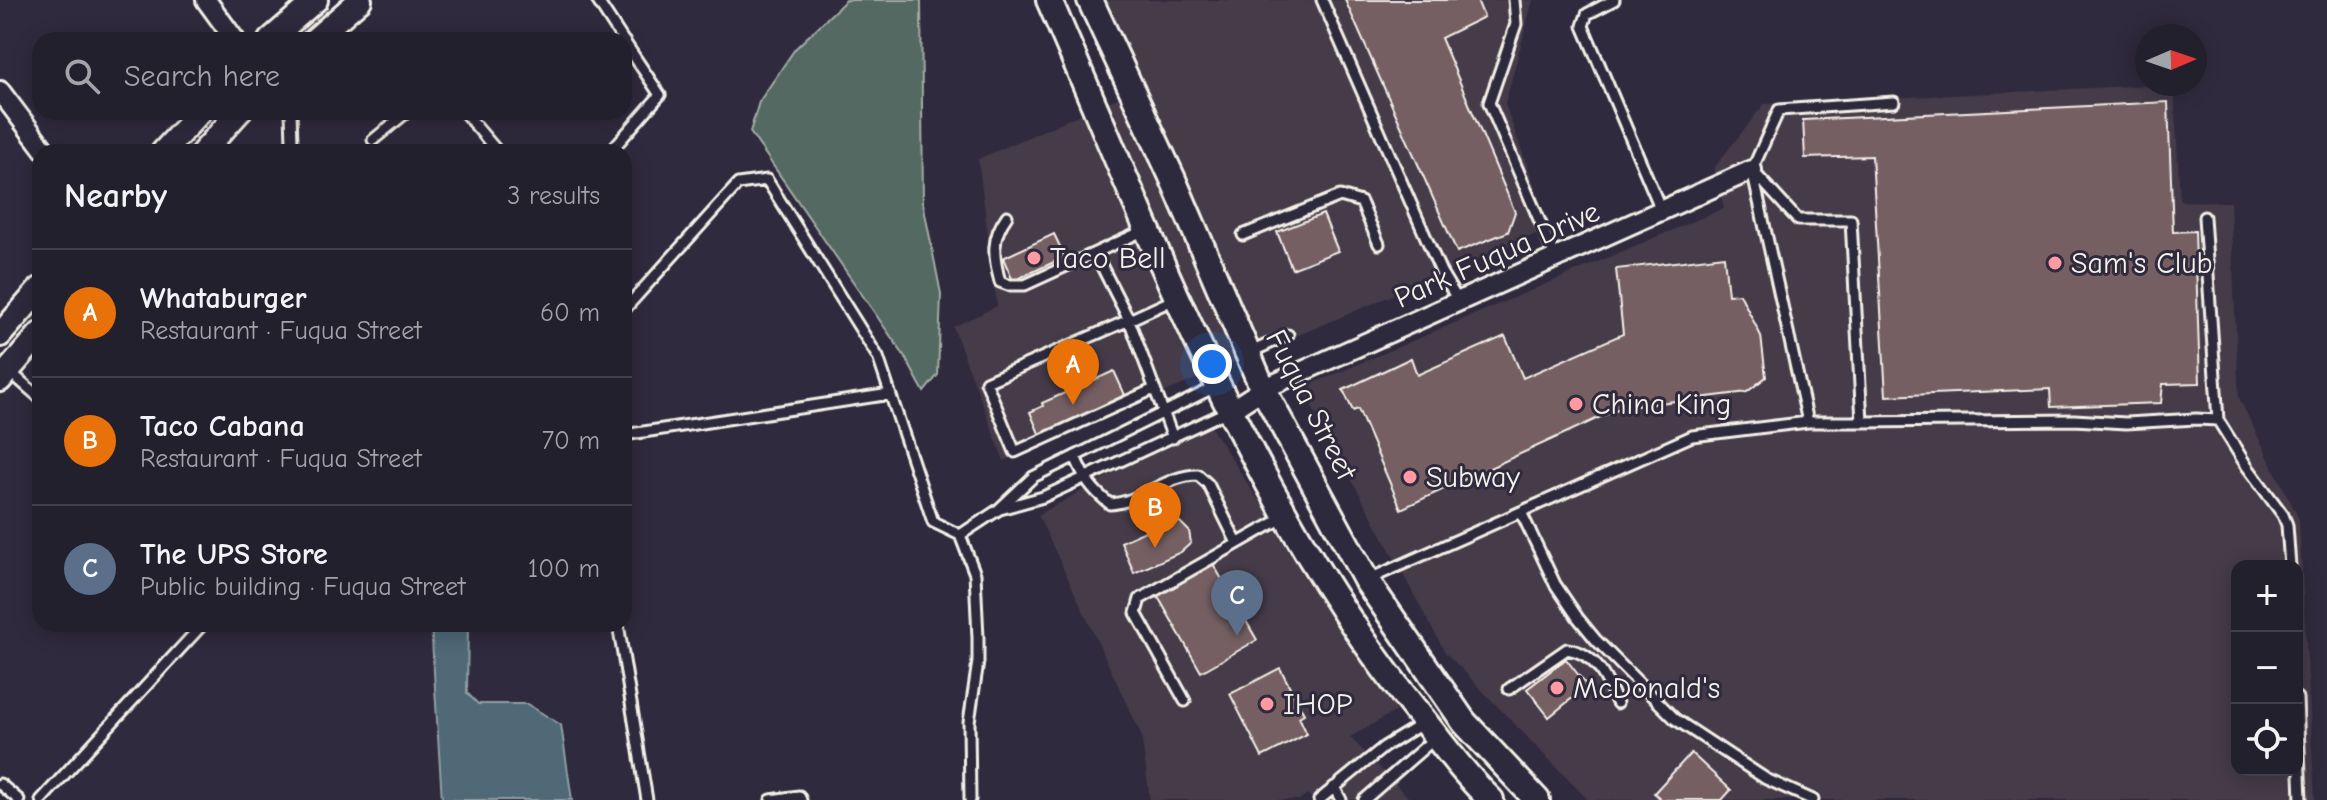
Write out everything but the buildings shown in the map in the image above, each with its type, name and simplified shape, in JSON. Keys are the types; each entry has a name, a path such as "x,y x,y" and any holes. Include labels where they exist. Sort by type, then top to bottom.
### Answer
{"main road":[{"path":"1049,0 1147,230 1231,410 1286,516 1339,606 1392,682 1474,784 1491,800"},
{"name":"Fuqua Street","path":"1090,0 1172,177 1263,389 1366,580 1464,722 1537,800"},
{"path":"1339,606 1366,580"},
{"path":"1431,730 1450,702"}],"street":[{"path":"206,0 229,32"},
{"path":"279,32 316,0"},
{"path":"323,32 360,0"},
{"path":"0,91 40,144"},
{"path":"170,144 193,120"},
{"path":"210,144 232,120"},
{"name":"Park Fuqua Drive","path":"1231,410 1263,389 1752,170"},
{"path":"0,335 32,298"},
{"path":"4,375 32,343"},
{"name":"Park Fuqua Drive","path":"1220,385 1263,389"}],"lane":[{"path":"597,0 618,32"},
{"path":"1322,0 1435,261 1459,302"},
{"path":"1514,0 1516,24 1489,103 1556,259"},
{"path":"1614,0 1587,14 1583,26 1662,212"},
{"path":"617,144 660,95 632,53"},
{"path":"1808,422 1752,170 1779,110 1894,102"},
{"path":"291,120 291,144"},
{"path":"373,140 397,120"},
{"path":"471,120 491,144"},
{"path":"1752,170 1798,220 1851,220 1862,422"},
{"path":"632,301 738,184 767,180 878,357 933,522 960,535 975,574 978,662 969,722 970,800"},
{"path":"1243,235 1340,196 1361,202 1379,244"},
{"path":"1007,216 996,231 995,241 1000,282 1008,285 1025,285 1147,230"},
{"path":"2204,217 2218,420 2283,515 2287,525 2290,560"},
{"path":"1095,253 1129,320 1173,438"},
{"path":"1154,389 1015,452 986,382 1178,297"},
{"path":"1248,354 1288,335"},
{"path":"4,375 32,393"},
{"path":"960,535 998,510 1033,477 1220,385"},
{"path":"632,434 890,394"},
{"name":"Park Fuqua Drive","path":"998,510 1043,497 1231,410"},
{"path":"1366,580 1692,436 1808,422 2074,420 2126,423 2218,420"},
{"path":"1075,456 1084,477 1096,493 1110,504 1126,503 1184,475 1198,475 1208,484 1237,543"},
{"path":"1521,512 1555,584 1578,618 1667,711 1766,779 1813,800"},
{"path":"1185,701 1136,613 1140,599 1286,516"},
{"path":"41,800 196,632"},
{"path":"619,632 647,800"},
{"path":"1509,689 1567,649 1580,651 1592,659 1605,676 1617,703"},
{"path":"2297,704 2301,800"},
{"path":"1319,800 1384,747 1431,730"},
{"path":"1364,800 1431,730"},
{"path":"0,784 19,800"},
{"path":"1334,787 1341,800"},
{"path":"771,800 799,796 801,800"}],"shaded area":[{"path":"1104,0 1533,0 1505,104 1550,228 1004,461 953,327 997,306 978,159 1140,88"},
{"path":"2135,86 2135,96 2175,96 2180,201 2230,202 2239,398 2299,519 2301,560 2231,560 2231,776 2303,776 2303,589 2315,800 1588,800 1445,652 1302,388 1724,208 1714,168 1764,104"},
{"path":"1207,421 1396,711 1350,737 1411,800 1313,800 1307,794 1299,800 1150,800 1141,734 1038,515"}],"green space":[{"path":"846,0 921,0 923,203 941,294 938,375 924,392 905,357 750,132 759,102 795,49"}],"water":[{"path":"432,632 468,632 467,693 478,704 527,704 561,725 572,800 442,800"}],"place":[{"name":"Taco Bell","path":"1034,258"},
{"name":"Sam's Club","path":"2055,263"},
{"name":"China King","path":"1576,404"},
{"name":"Whataburger","path":"1073,405"},
{"name":"Subway","path":"1410,477"},
{"name":"Taco Cabana","path":"1155,548"},
{"name":"The UPS Store","path":"1237,636"},
{"name":"McDonald's","path":"1557,688"},
{"name":"IHOP","path":"1267,704"}]}
